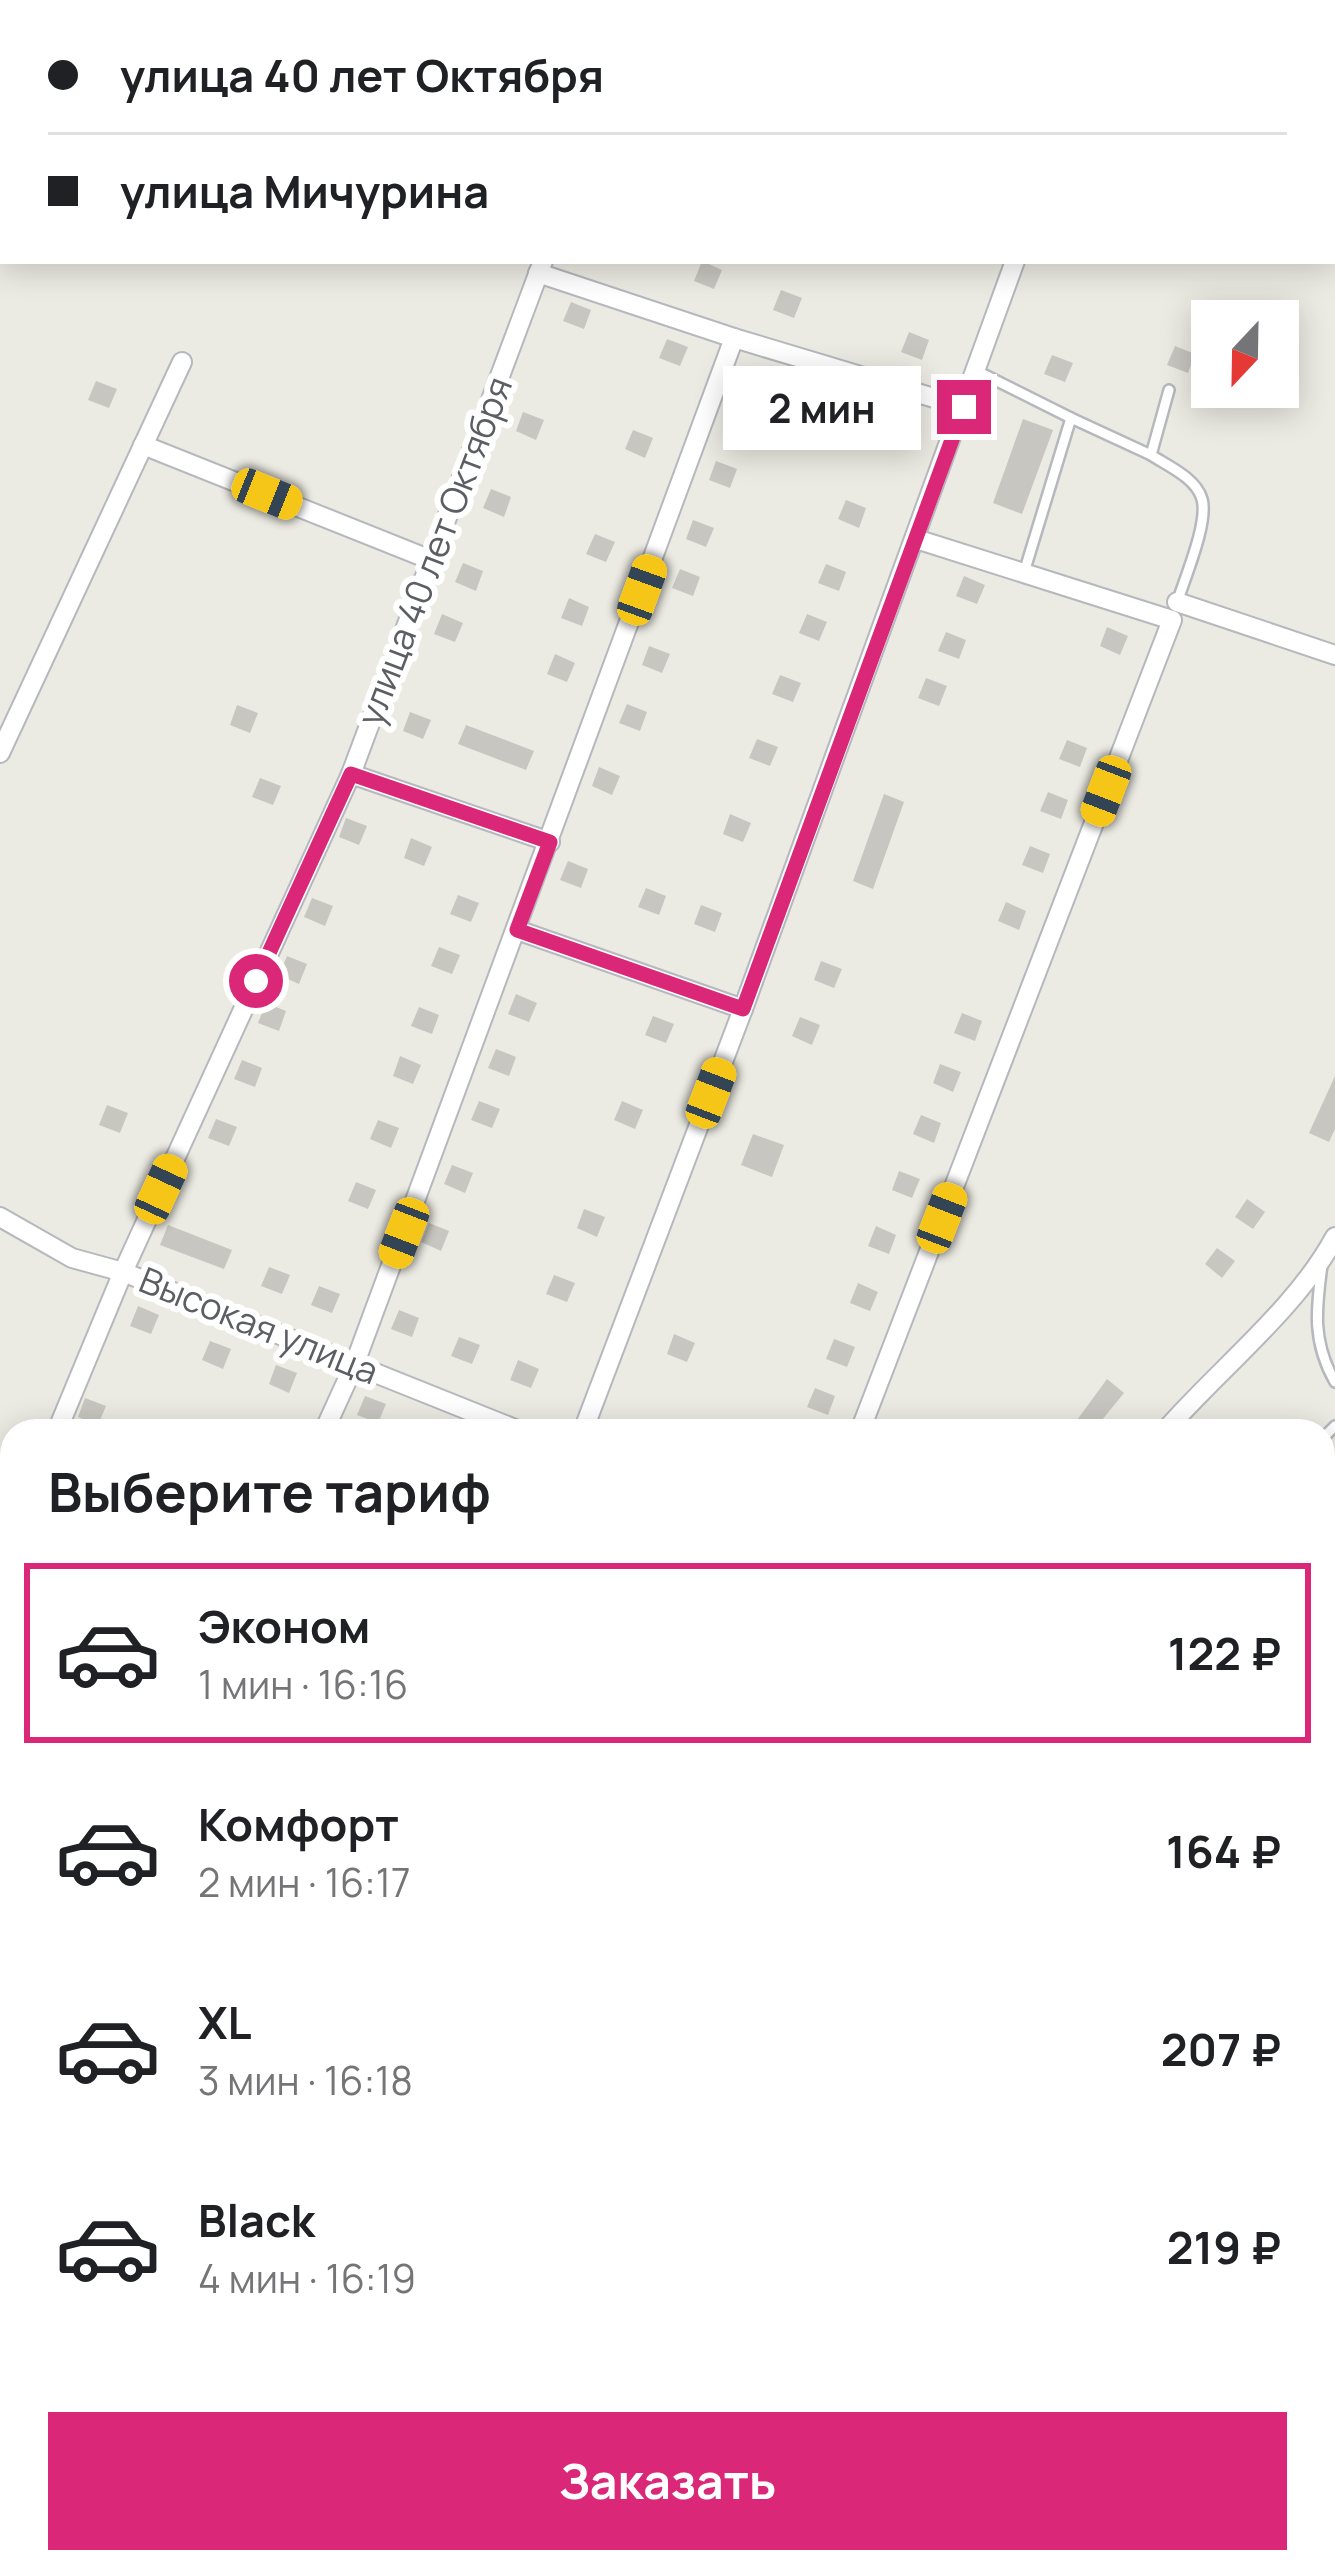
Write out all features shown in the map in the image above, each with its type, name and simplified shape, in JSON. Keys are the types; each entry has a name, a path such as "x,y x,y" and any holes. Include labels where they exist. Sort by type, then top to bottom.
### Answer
{"street":[{"path":"589,1419 1015,264"},
{"path":"540,267 734,338 964,407"},
{"name":"улица 40 лет Октября","path":"62,1419 123,1272 351,774 540,267"},
{"path":"330,1419 550,842 734,338"},
{"path":"0,753 182,362"},
{"path":"143,445 431,560"},
{"path":"916,539 1335,655"},
{"path":"865,1419 1174,611"},
{"path":"351,774 550,842"},
{"path":"517,930 743,1009"},
{"name":"Высокая улица","path":"0,1217 72,1258 123,1272 491,1419"},
{"path":"1176,1419 1315,1274 1335,1238"}],"lane":[{"path":"976,371 1185,476 1202,497 1202,519 1174,611"},
{"path":"1151,455 1169,390"},
{"path":"1026,566 1071,418"},
{"path":"1323,1260 1316,1336 1335,1382"}],"building":[{"path":"701,264 722,270 714,289 694,281"},
{"path":"781,290 802,298 794,318 773,310"},
{"path":"571,302 591,310 584,329 563,321"},
{"path":"909,332 929,340 922,360 901,352"},
{"path":"667,339 688,347 680,366 659,358"},
{"path":"1175,346 1191,352 1188,373 1167,365"},
{"path":"1052,355 1073,363 1065,382 1044,374"},
{"path":"747,369 768,377 760,397 739,389"},
{"path":"96,381 117,389 109,408 88,400"},
{"path":"817,394 838,402 830,421 810,413"},
{"path":"523,412 544,420 536,440 516,431"},
{"path":"879,417 900,425 892,445 872,437"},
{"path":"1023,419 1053,430 1022,514 993,503"},
{"path":"633,430 653,438 645,458 625,449"},
{"path":"716,461 737,469 730,488 709,480"},
{"path":"491,489 511,497 504,517 483,508"},
{"path":"846,500 866,508 859,528 838,519"},
{"path":"693,520 714,528 706,547 686,539"},
{"path":"595,534 615,542 606,562 586,554"},
{"path":"463,563 483,571 476,591 455,582"},
{"path":"826,564 846,572 839,591 818,583"},
{"path":"680,569 700,577 693,596 672,588"},
{"path":"964,576 985,585 977,604 956,596"},
{"path":"569,598 589,607 582,626 561,618"},
{"path":"442,614 463,623 455,642 434,634"},
{"path":"807,614 827,622 819,641 799,633"},
{"path":"1107,627 1128,636 1120,655 1100,646"},
{"path":"946,632 966,640 959,659 938,651"},
{"path":"649,646 670,654 662,673 642,665"},
{"path":"555,654 575,663 567,682 547,674"},
{"path":"780,675 801,683 793,702 772,694"},
{"path":"926,678 947,686 939,706 918,698"},
{"path":"627,704 647,712 640,731 619,723"},
{"path":"237,705 258,713 250,733 230,725"},
{"path":"410,712 431,720 423,739 403,731"},
{"path":"466,725 534,751 526,770 458,744"},
{"path":"757,739 778,747 770,766 749,758"},
{"path":"1067,740 1087,748 1080,767 1059,759"},
{"path":"599,767 620,776 612,795 592,786"},
{"path":"260,778 281,786 273,805 252,797"},
{"path":"1048,792 1068,800 1061,819 1040,811"},
{"path":"884,794 904,802 873,889 853,881"},
{"path":"730,814 751,823 743,842 723,834"},
{"path":"346,818 367,826 359,845 339,837"},
{"path":"411,838 432,847 424,866 404,858"},
{"path":"1030,846 1050,854 1043,873 1022,865"},
{"path":"568,861 588,869 581,888 560,880"},
{"path":"646,888 666,896 659,915 638,907"},
{"path":"458,895 479,903 471,922 450,914"},
{"path":"312,898 333,906 325,926 304,917"},
{"path":"1006,902 1026,911 1019,930 998,921"},
{"path":"701,905 722,913 715,932 694,924"},
{"path":"439,947 460,955 452,974 431,966"},
{"path":"287,956 307,964 299,984 279,975"},
{"path":"821,961 842,969 834,988 814,980"},
{"path":"516,994 537,1003 529,1022 508,1014"},
{"path":"266,1003 286,1011 279,1031 258,1023"},
{"path":"419,1007 439,1015 432,1034 411,1026"},
{"path":"962,1013 982,1021 975,1041 954,1033"},
{"path":"653,1016 674,1024 666,1043 645,1035"},
{"path":"800,1017 820,1025 812,1045 792,1036"},
{"path":"496,1049 516,1057 509,1076 488,1068"},
{"path":"400,1056 421,1065 413,1084 393,1076"},
{"path":"242,1060 262,1068 255,1087 234,1079"},
{"path":"940,1064 961,1072 953,1092 933,1083"},
{"path":"1335,1076 1335,1129 1329,1142 1309,1133"},
{"path":"479,1101 500,1109 492,1128 471,1120"},
{"path":"622,1101 643,1110 635,1129 614,1120"},
{"path":"107,1105 128,1113 120,1133 99,1125"},
{"path":"921,1115 941,1123 934,1143 913,1134"},
{"path":"216,1119 237,1127 229,1146 208,1138"},
{"path":"378,1120 399,1128 391,1148 370,1139"},
{"path":"753,1134 784,1145 772,1177 741,1165"},
{"path":"452,1165 473,1173 465,1193 444,1184"},
{"path":"899,1171 920,1179 912,1198 892,1190"},
{"path":"356,1182 376,1190 368,1209 348,1201"},
{"path":"1247,1199 1265,1212 1253,1229 1235,1217"},
{"path":"584,1209 605,1217 597,1237 577,1228"},
{"path":"429,1223 449,1231 441,1251 421,1242"},
{"path":"168,1225 232,1250 224,1269 160,1245"},
{"path":"876,1226 896,1235 889,1254 868,1246"},
{"path":"1217,1248 1235,1261 1222,1278 1205,1264"},
{"path":"269,1267 290,1275 282,1294 261,1286"},
{"path":"554,1275 575,1283 567,1302 546,1294"},
{"path":"858,1283 878,1292 870,1311 850,1303"},
{"path":"319,1286 340,1294 332,1313 311,1305"},
{"path":"138,1306 159,1315 151,1334 130,1326"},
{"path":"399,1310 419,1318 412,1337 391,1329"},
{"path":"674,1334 695,1343 687,1362 667,1354"},
{"path":"459,1337 480,1345 472,1364 451,1356"},
{"path":"834,1339 855,1347 847,1367 826,1359"},
{"path":"210,1341 231,1349 223,1369 202,1360"},
{"path":"518,1360 539,1369 531,1388 510,1380"},
{"path":"276,1365 297,1373 289,1393 269,1384"},
{"path":"1107,1379 1124,1393 1103,1419 1078,1419"},
{"path":"815,1388 835,1396 828,1415 807,1407"},
{"path":"365,1396 386,1404 380,1419 357,1415"},
{"path":"85,1398 106,1406 101,1419 78,1417"}],"route":[{"path":"256,981 351,774 550,842 517,930 743,1009 964,407"}]}
